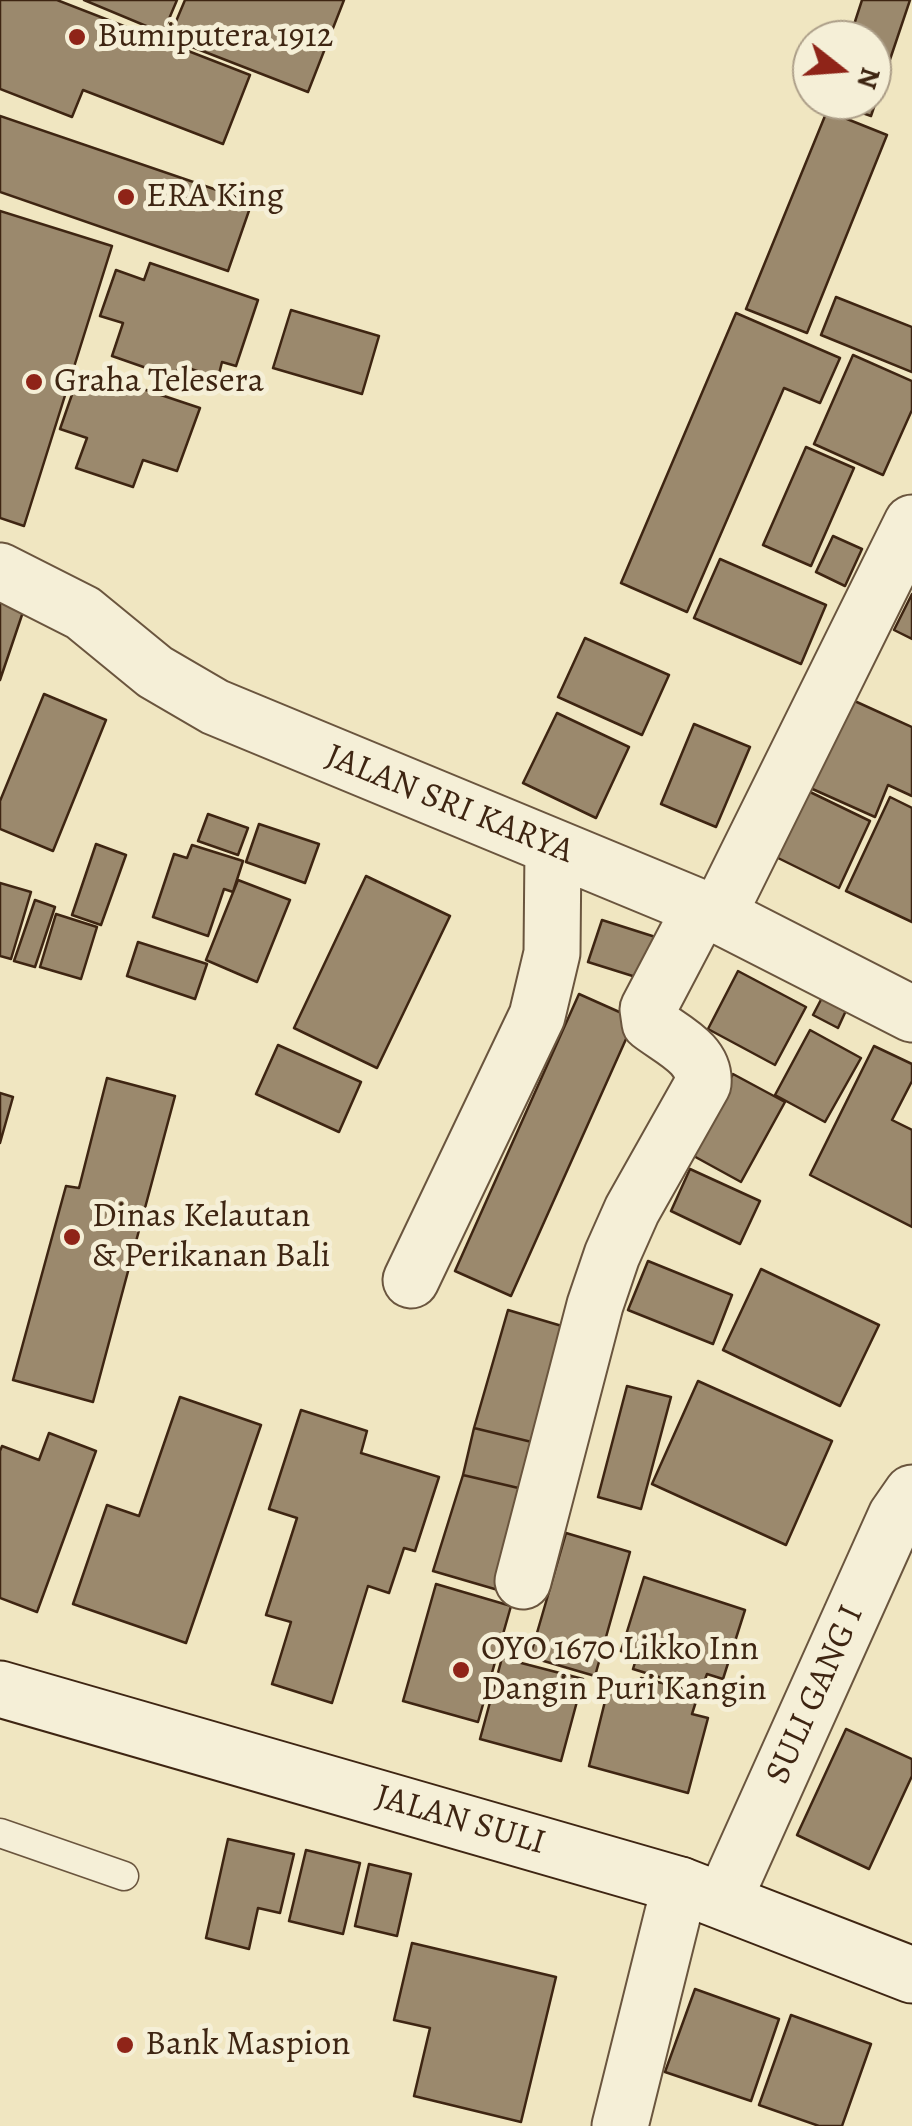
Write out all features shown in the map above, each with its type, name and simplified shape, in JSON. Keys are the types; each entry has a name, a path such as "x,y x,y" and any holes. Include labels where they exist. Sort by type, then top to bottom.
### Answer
{"street":[{"path":"523,1581 595,1305 612,1255 632,1210 703,1084 704,1069 696,1057 650,1023 648,1009 709,912 912,523"},
{"name":"JALAN SRI KARYA","path":"0,571 83,613 156,672 215,707 709,912 912,1014"},
{"path":"411,1280 537,1016 552,953 554,848"},
{"name":"SULI GANG I","path":"620,2126 702,1892 896,1516 912,1493"},
{"name":"JALAN SULI","path":"0,1689 702,1892 912,1975"}],"lane":[{"path":"0,1833 124,1876"}],"building":[{"name":"Bumiputera 1912","path":"0,0 57,0 250,75 223,144 83,90 72,117 0,89"},
{"path":"84,0 177,0 163,33"},
{"path":"185,0 344,0 308,92 169,38"},
{"path":"862,0 910,0 892,54 892,20 856,20"},
{"name":"ERA King","path":"0,116 252,202 228,271 0,192"},
{"path":"823,120 850,120 887,135 807,333 746,309"},
{"name":"Graha Telesera","path":"0,211 112,246 24,526 0,518"},
{"path":"150,263 258,300 236,366 222,362 218,378 179,365 175,378 112,356 123,323 100,316 116,270 144,280"},
{"path":"836,297 912,327 912,372 821,335"},
{"path":"291,310 379,336 362,394 273,368"},
{"path":"736,313 840,358 820,403 784,388 687,612 621,583"},
{"path":"853,355 912,381 912,410 883,475 814,444"},
{"path":"104,376 200,408 177,471 143,460 133,487 76,468 87,438 60,429 76,383 99,391"},
{"path":"806,447 854,468 811,566 763,545"},
{"path":"833,536 862,549 845,586 816,572"},
{"path":"720,559 826,605 801,664 694,618"},
{"path":"912,594 912,639 894,630"},
{"path":"0,601 24,609 0,680"},
{"path":"585,638 669,675 642,735 558,697"},
{"path":"44,694 106,720 53,851 0,829 0,801"},
{"path":"848,698 912,727 912,796 888,785 875,817 808,787"},
{"path":"557,713 629,747 596,818 523,783"},
{"path":"694,724 750,747 716,827 661,804"},
{"path":"808,791 870,821 839,888 776,857"},
{"path":"890,797 912,808 912,922 846,891"},
{"path":"208,814 248,828 238,855 198,841"},
{"path":"259,824 319,844 305,883 246,862"},
{"path":"96,844 126,855 101,925 72,915"},
{"path":"192,845 243,861 233,892 224,889 208,936 153,917 174,854 187,858"},
{"path":"366,876 450,916 377,1068 294,1028"},
{"path":"238,880 290,900 257,982 206,960"},
{"path":"0,883 31,892 11,959 0,956"},
{"path":"35,900 55,907 35,967 14,961"},
{"path":"56,914 97,927 81,979 40,967"},
{"path":"602,920 668,941 655,983 588,962"},
{"path":"138,942 207,964 195,999 127,976"},
{"path":"738,971 806,1007 775,1065 708,1029"},
{"path":"825,992 849,1004 838,1028 813,1015"},
{"path":"579,994 635,1019 511,1296 455,1271"},
{"path":"810,1030 861,1058 825,1122 775,1095"},
{"path":"278,1045 361,1082 339,1132 256,1094"},
{"path":"874,1046 912,1064 912,1081 892,1120 912,1130 912,1227 810,1175"},
{"path":"733,1074 785,1102 741,1182 690,1154"},
{"path":"107,1078 175,1096 93,1402 13,1380 66,1186 79,1188"},
{"path":"0,1093 13,1097 0,1143"},
{"path":"690,1169 760,1201 740,1244 671,1211"},
{"path":"648,1261 732,1295 713,1344 628,1310"},
{"path":"761,1269 879,1325 840,1406 723,1350"},
{"path":"508,1310 572,1329 540,1444 474,1428"},
{"path":"698,1381 832,1441 786,1545 652,1484"},
{"path":"627,1386 671,1397 641,1509 598,1497"},
{"path":"180,1397 261,1425 186,1643 73,1604 107,1505 139,1516"},
{"path":"301,1410 367,1431 361,1453 439,1477 415,1551 404,1548 389,1593 368,1586 332,1703 272,1684 291,1622 266,1615 297,1518 269,1509"},
{"path":"474,1428 540,1444 527,1490 463,1475"},
{"path":"49,1433 96,1451 37,1612 0,1598 0,1451 2,1446 39,1460"},
{"path":"463,1475 527,1490 498,1590 433,1571"},
{"path":"566,1533 630,1552 595,1676 530,1657"},
{"path":"644,1577 745,1610 723,1679 707,1674 701,1690 633,1669 637,1656 621,1651"},
{"path":"436,1584 511,1606 478,1722 403,1701"},
{"path":"502,1658 583,1679 561,1761 480,1739"},
{"path":"641,1678 699,1692 692,1714 708,1718 688,1793 589,1766 609,1685 636,1692"},
{"path":"846,1729 912,1759 912,1776 869,1869 797,1835"},
{"path":"228,1839 294,1854 280,1913 258,1908 249,1949 206,1938"},
{"path":"306,1850 360,1863 343,1934 289,1921"},
{"path":"369,1864 411,1874 397,1936 355,1926"},
{"path":"412,1943 556,1977 521,2122 414,2096 430,2028 394,2020"},
{"path":"695,1989 779,2019 751,2101 665,2072"},
{"path":"791,2015 871,2044 842,2126 819,2126 759,2105"}],"place":[{"name":"Bumiputera 1912","path":"77,37"},
{"name":"ERA King","path":"126,197"},
{"name":"Graha Telesera","path":"34,382"},
{"name":"Dinas Kelautan & Perikanan Bali","path":"72,1237"},
{"name":"OYO 1670 Likko Inn Dangin Puri Kangin","path":"461,1670"},
{"name":"Bank Maspion","path":"125,2045"}]}
